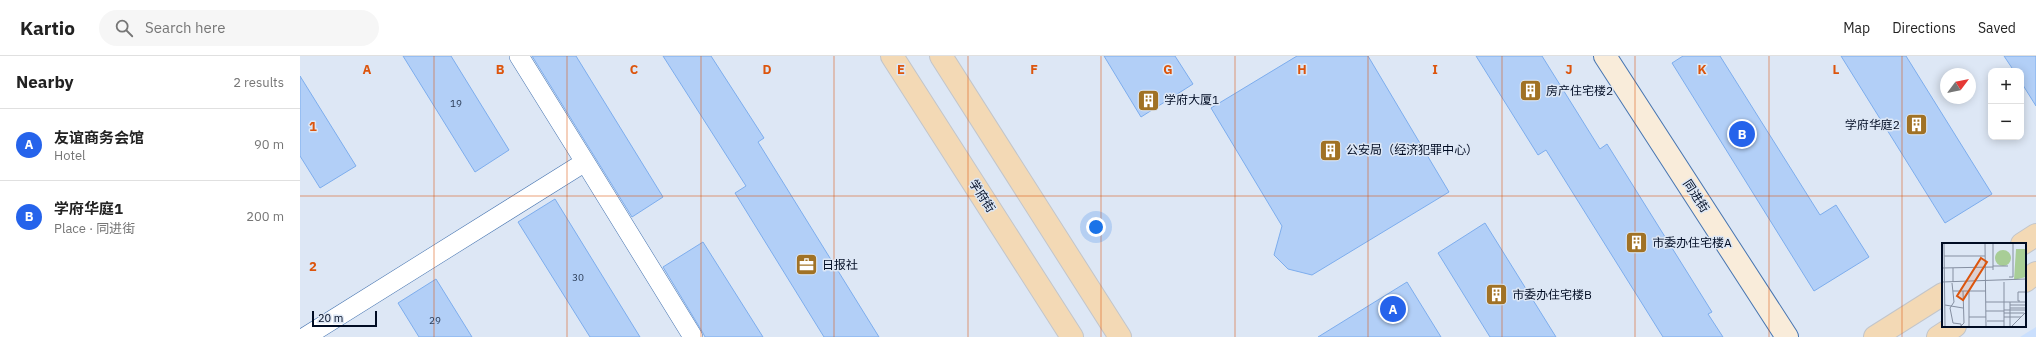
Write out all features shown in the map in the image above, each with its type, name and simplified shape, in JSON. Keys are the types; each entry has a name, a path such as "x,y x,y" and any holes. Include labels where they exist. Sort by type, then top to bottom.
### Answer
{"main road":[{"name":"学府街","path":"892,56 1072,337"},
{"path":"941,56 1120,337"},
{"path":"2024,243 2036,235"},
{"path":"2026,279 2036,273"},
{"path":"1875,337 1942,295"},
{"path":"1938,337 1953,327"}],"street":[{"path":"519,56 693,337"},
{"name":"同进街","path":"1605,56 1787,337"},
{"path":"306,337 586,162"}],"shaded area":[{"path":"2036,327 2036,337 2020,337"}],"building":[{"path":"403,56 451,56 509,150 475,172"},
{"path":"532,56 576,56 663,197 632,217"},
{"name":"日报社","path":"663,56 711,56 764,138 758,142 879,337 824,337 735,193 746,186"},
{"name":"学府大厦1","path":"1104,56 1175,56 1193,84 1141,117"},
{"name":"公安局（经济犯罪中心）","path":"1297,56 1368,56 1449,192 1312,275 1288,269 1274,255 1282,226 1211,108"},
{"path":"1476,56 1542,56 1600,149 1607,144 1712,312 1708,314 1723,337 1663,337 1546,150 1538,155"},
{"path":"1683,56 1720,56 1820,215 1836,205 1869,257 1814,291 1672,63"},
{"name":"学府华庭2","path":"1841,56 1906,56 1992,194 1945,223"},
{"path":"2004,56 2036,56 2036,106 2024,87 2024,68 2012,68"},
{"path":"300,76 356,166 320,188 300,156"},
{"path":"555,199 640,337 590,337 518,222"},
{"name":"市委办住宅楼B","path":"1485,223 1556,337 1490,337 1438,253"},
{"path":"703,242 763,337 705,337 663,267"},
{"path":"436,279 472,337 419,337 398,303"},
{"path":"1407,282 1441,337 1318,337"}],"place":[{"name":"房产住宅楼2","path":"1531,91"},
{"name":"学府大厦1","path":"1149,100"},
{"name":"学府华庭2","path":"1916,125"},
{"name":"学府华庭1","path":"1742,134"},
{"name":"公安局（经济犯罪中心）","path":"1330,150"},
{"name":"市委办住宅楼A","path":"1636,243"},
{"name":"日报社","path":"807,265"},
{"name":"市委办住宅楼B","path":"1497,295"},
{"name":"友谊商务会馆","path":"1393,309"}]}
